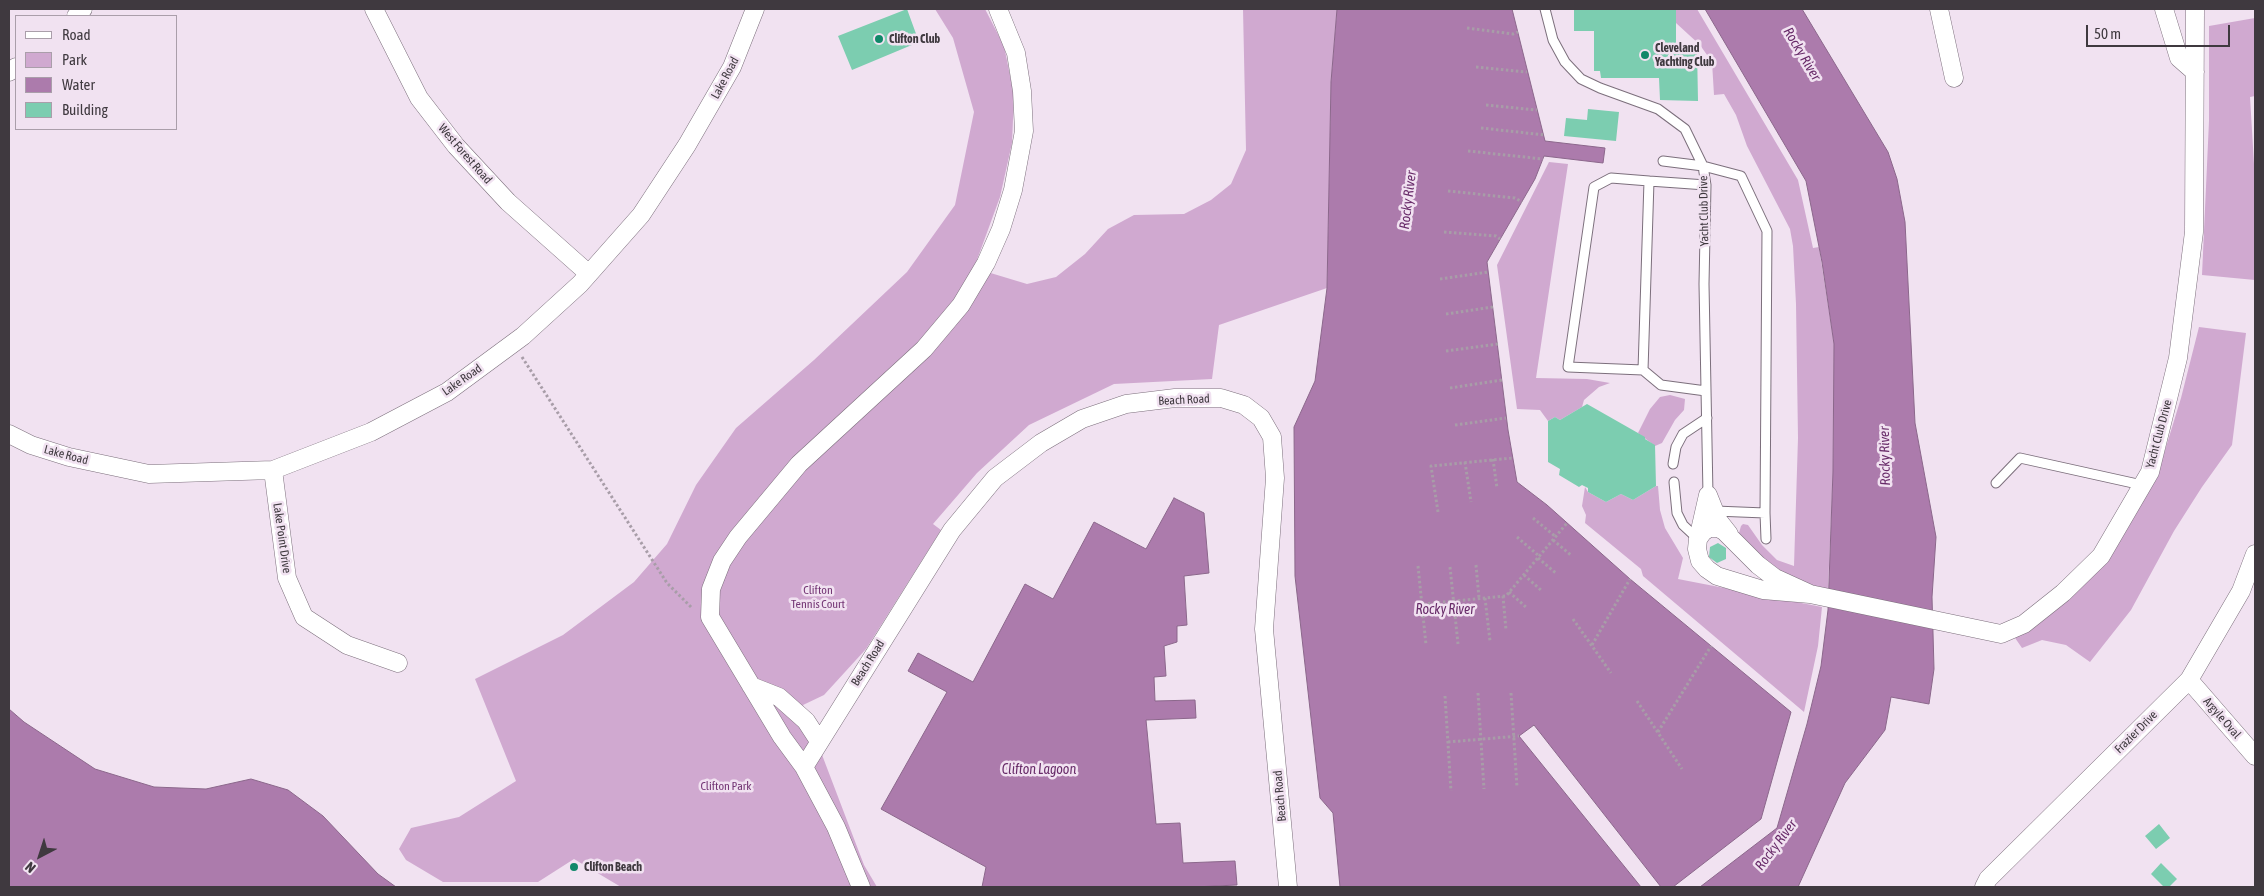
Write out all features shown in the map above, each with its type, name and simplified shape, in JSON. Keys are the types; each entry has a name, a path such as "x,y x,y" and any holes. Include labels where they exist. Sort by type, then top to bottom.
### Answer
{"street":[{"name":"West Forest Road","path":"374,9 419,98 456,146 508,202 589,274"},
{"name":"Lake Road","path":"9,434 31,445 69,457 149,474 273,470 371,432 447,392 513,343 589,274 641,215 687,145 732,67 755,9"},
{"path":"861,887 836,826 804,766 782,737 710,617 711,589 722,561 738,537 799,464 924,349 961,305 986,264 1001,229 1014,190 1024,131 1022,91 1016,53 998,9"},
{"path":"1939,9 1954,78"},
{"path":"2164,9 2179,58 2195,72"},
{"name":"Yacht Club Drive","path":"1708,495 1702,516 1697,549 1700,561 1717,576 1763,590 1810,594 1963,626 1982,632 2000,634 2024,624 2063,593 2101,556 2150,472 2178,358 2194,232 2195,9"},
{"name":"Beach Road","path":"804,766 952,530 995,478 1041,443 1082,419 1126,404 1175,398 1221,398 1244,405 1262,418 1272,437 1275,478 1264,629 1288,887"},
{"name":"Lake Point Drive","path":"273,470 287,578 304,617 347,645 398,664"},
{"name":"Yacht Club Drive","path":"1708,495 1718,520 1731,537 1758,565 1775,578 1810,594"},
{"name":"Yacht Club Drive","path":"1698,539 1709,528 1718,528 1731,537"},
{"name":"Frazier Drive","path":"1984,887 1988,879 2189,680 2241,591 2255,554"},
{"name":"Argyle Oval","path":"2189,680 2255,756"},
{"path":"751,686 779,697 806,721 819,741"}],"lane":[{"name":"Yacht Club Drive","path":"1544,9 1553,40 1566,62 1581,79 1658,109 1685,129 1703,166 1706,185 1708,495"},
{"path":"1663,161 1703,166 1741,176 1767,231 1766,539"},
{"path":"1706,185 1611,178 1594,187 1568,367 1643,370 1661,385 1706,392"},
{"path":"1643,370 1649,182"},
{"path":"1673,464 1676,447 1683,434 1707,418"},
{"path":"1996,483 2020,458 2142,486"},
{"path":"1674,482 1677,513 1684,525 1698,539"},
{"path":"1715,512 1765,513"}],"path":[{"path":"1467,28 1513,34 1518,32"},
{"path":"1476,67 1527,72"},
{"path":"1486,105 1537,110"},
{"path":"1481,128 1545,135"},
{"path":"1468,151 1543,159"},
{"path":"1448,191 1515,198 1522,202"},
{"path":"1444,232 1496,236 1500,239"},
{"path":"1440,279 1488,272"},
{"path":"1446,314 1493,307"},
{"path":"513,343 667,583 693,609 710,617"},
{"path":"1446,351 1498,344"},
{"path":"1450,388 1502,380"},
{"path":"1455,425 1506,418"},
{"path":"1438,512 1431,466 1513,458"},
{"path":"1493,459 1497,488"},
{"path":"1465,462 1471,502"},
{"path":"1533,518 1572,556"},
{"path":"1423,604 1503,596 1509,592 1568,523"},
{"path":"1517,536 1557,574"},
{"path":"1476,565 1479,598"},
{"path":"1418,566 1426,645"},
{"path":"1450,568 1458,644"},
{"path":"1524,575 1542,591"},
{"path":"1592,645 1630,579"},
{"path":"1509,592 1528,608"},
{"path":"1503,596 1506,630"},
{"path":"1485,598 1490,641"},
{"path":"1573,619 1611,672"},
{"path":"1658,732 1712,646"},
{"path":"1511,693 1517,787"},
{"path":"1478,694 1484,789"},
{"path":"1445,696 1451,791"},
{"path":"1638,701 1682,769"},
{"path":"1448,742 1519,736"}],"green space":[{"path":"935,9 985,9 1004,46 1014,95 1012,143 1000,197 974,268 1027,284 1056,277 1085,254 1108,229 1134,215 1184,214 1211,200 1231,184 1246,150 1243,9 1337,9 1331,82 1327,288 1219,325 1212,379 1114,384 1029,425 977,473 933,524 941,530 866,649 824,695 803,705 864,865 877,887 621,887 574,859 538,882 443,882 406,860 399,849 411,828 459,817 516,781 475,679 563,635 634,582 667,544 696,485 736,428 814,360 907,272 955,205 974,112 953,38"},
{"path":"1676,9 1697,9 1798,180 1813,248 1819,247 1834,344 1833,471 1828,589 1793,581 1773,572 1744,543 1739,533 1743,524 1748,525 1762,545 1777,560 1794,566 1798,438 1793,246 1790,229 1747,146 1736,115 1724,94 1714,95 1712,62 1700,45 1676,23"},
{"path":"2255,18 2255,96 2250,97 2255,181 2255,280 2202,275 2209,121 2209,26"},
{"path":"1549,162 1568,164 1536,378 1587,379 1610,383 1599,387 1584,400 1582,407 1560,420 1555,417 1548,421 1540,410 1517,409 1497,265"},
{"path":"2199,327 2246,333 2232,445 2174,531 2131,610 2090,662 2066,645 2042,640 2022,648 2013,635 2100,565 2127,529 2158,473 2181,398"},
{"path":"1670,395 1685,399 1684,410 1675,420 1662,443 1655,446 1638,433 1650,409 1660,397"},
{"path":"1658,486 1660,510 1665,528 1683,558 1678,579 1822,607 1818,646 1804,712 1643,576 1641,569 1585,523 1586,515 1582,506 1585,487 1588,492 1606,502 1621,494 1633,500"}],"water":[{"name":"Rocky River","path":"1337,9 1512,9 1545,141 1605,148 1603,163 1544,156 1535,179 1487,262 1508,430 1517,482 1547,505 1630,579 1791,712 1761,819 1673,887 1661,887 1534,725 1519,736 1641,887 1340,887 1333,813 1320,798 1295,576 1294,427 1315,381 1327,288 1331,82"},
{"name":"Rocky River","path":"1705,9 1802,9 1888,152 1897,179 1905,222 1915,423 1936,537 1932,597 1934,669 1929,704 1891,697 1885,730 1845,783 1798,887 1700,887 1777,828 1807,724 1821,666 1828,610 1833,471 1834,344 1822,262 1806,181"},
{"name":"Clifton Lagoon","path":"1174,498 1204,513 1209,573 1184,576 1187,625 1177,626 1177,642 1164,646 1166,676 1154,677 1155,701 1195,700 1196,718 1146,720 1156,824 1180,823 1183,863 1235,861 1237,885 1194,887 982,887 986,867 881,809 947,692 908,671 918,653 973,682 1025,584 1053,599 1094,522 1146,549"},
{"path":"9,709 24,722 95,769 154,787 206,789 251,779 288,790 323,816 378,874 396,887 9,887"}],"building":[{"name":"Clifton Club","path":"907,9 919,42 852,70 838,36"},
{"name":"Cleveland Yachting Club","path":"1574,9 1676,9 1676,49 1697,48 1698,101 1660,100 1659,78 1601,78 1600,71 1594,71 1594,31 1574,31"},
{"path":"1588,109 1619,112 1616,141 1564,136 1566,118 1587,120"},
{"path":"1587,404 1645,437 1645,439 1655,445 1656,486 1633,500 1621,494 1606,502 1588,492 1588,488 1582,485 1579,487 1559,475 1560,469 1548,462 1548,421 1555,417 1560,420"},
{"path":"1718,543 1726,548 1726,559 1717,563 1709,557 1710,547"},
{"path":"2159,824 2170,838 2156,849 2145,836"},
{"path":"2161,863 2177,879 2169,887 2164,887 2151,874"}],"place":[{"name":"Clifton Club","path":"879,39"},
{"name":"Cleveland Yachting Club","path":"1645,55"},
{"name":"Clifton Beach","path":"574,867"}],"park label":[{"name":"Clifton Tennis Court","path":"818,597"},
{"name":"Clifton Park","path":"726,786"}]}
